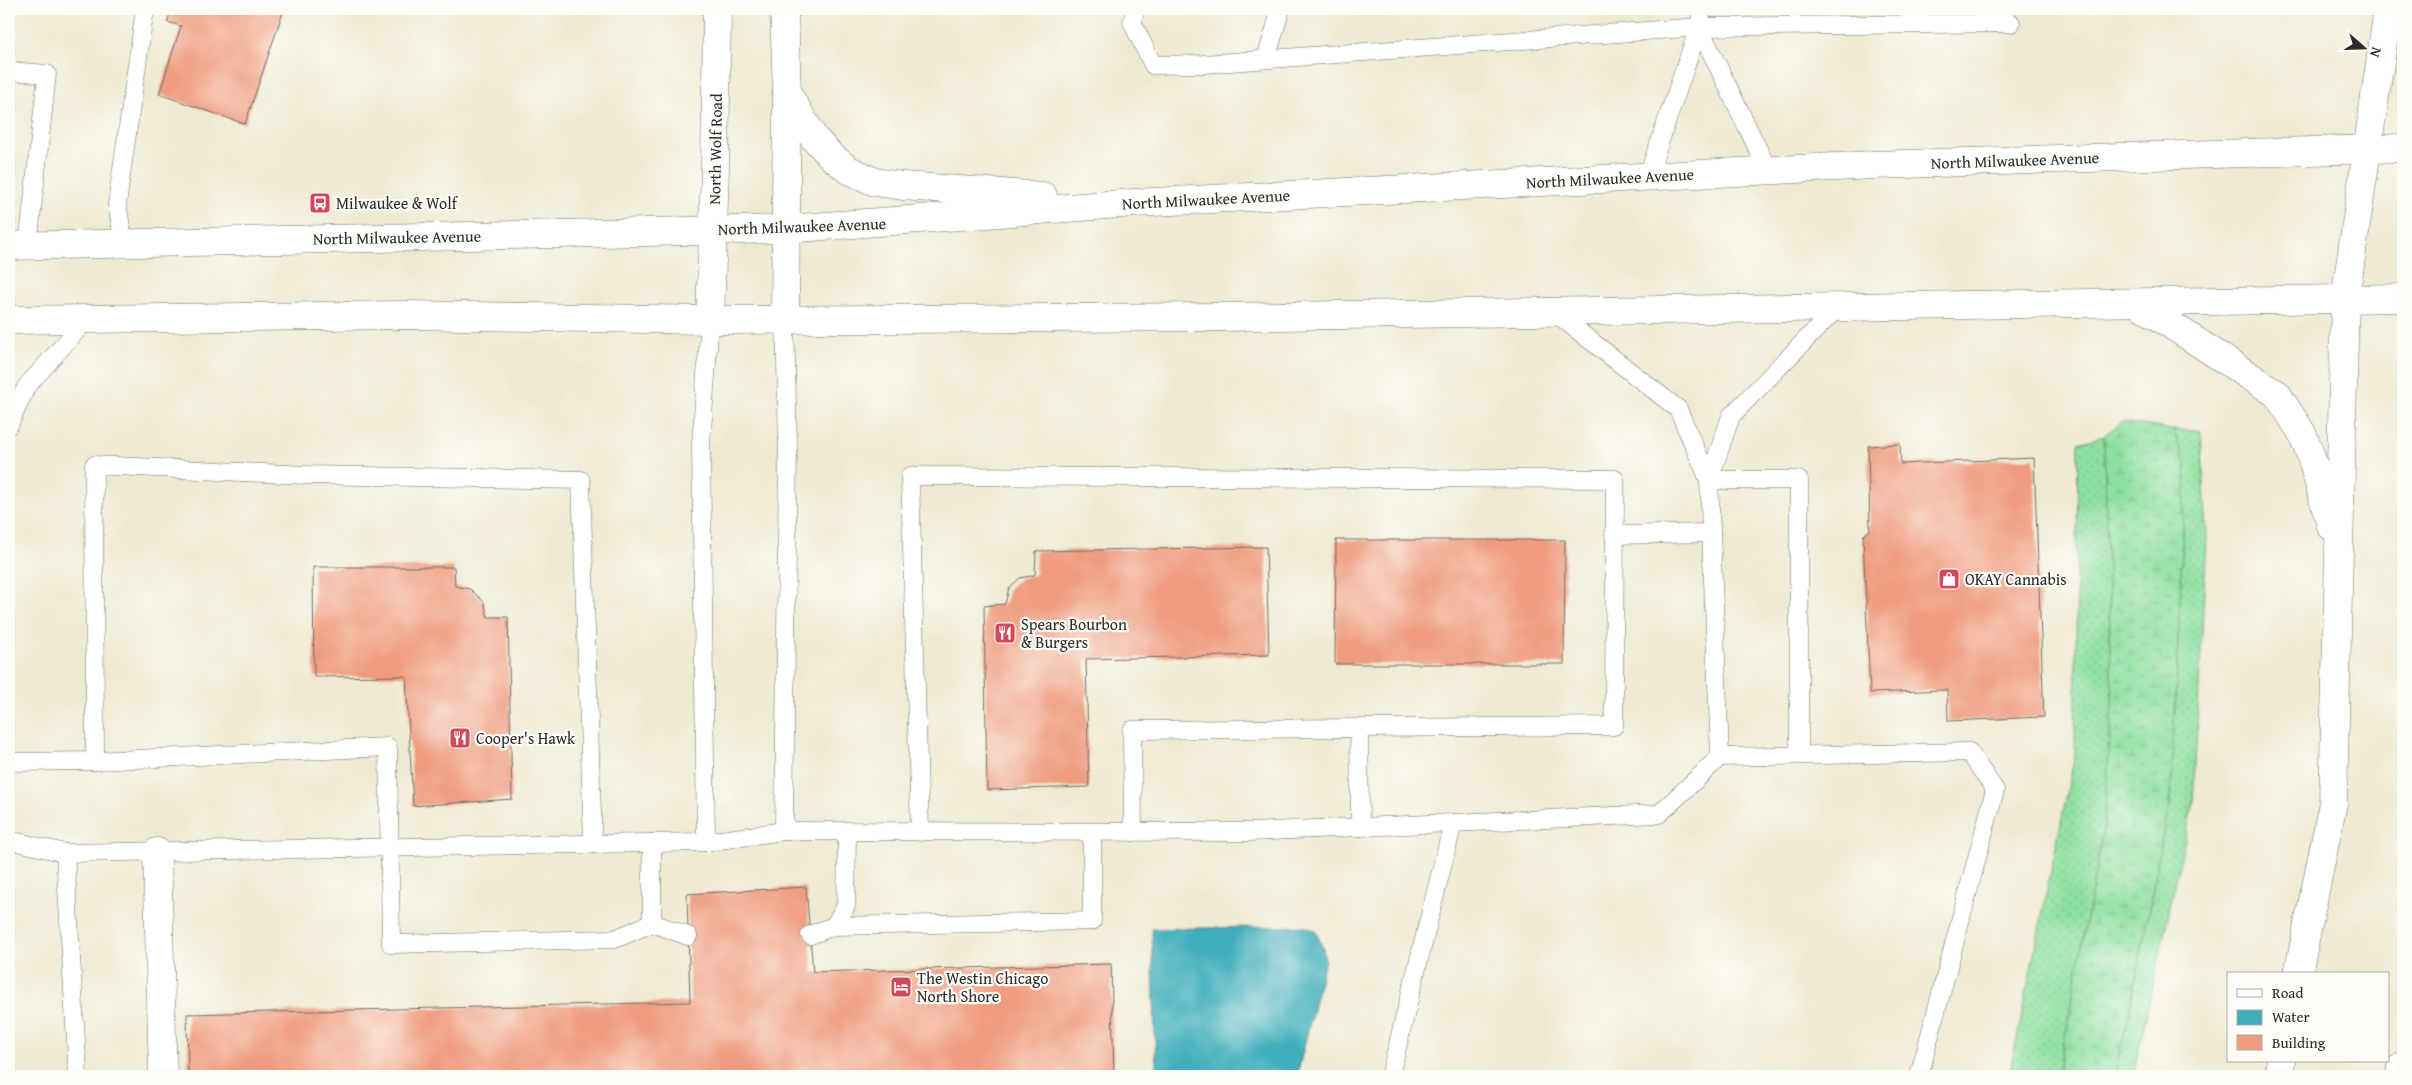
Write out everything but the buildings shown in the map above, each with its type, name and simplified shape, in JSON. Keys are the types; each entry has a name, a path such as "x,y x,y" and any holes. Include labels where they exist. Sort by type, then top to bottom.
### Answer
{"main road":[{"name":"North Wolf Road","path":"710,320 717,9"},
{"path":"784,9 787,92 785,320"},
{"path":"2298,972 2333,803 2345,299 2388,9"},
{"path":"787,92 814,138 831,156 848,170 875,182 904,186 1134,203"},
{"name":"North Milwaukee Avenue","path":"18,246 713,229 786,229 1134,203 1884,164 2403,148"},
{"path":"9,320 405,315 710,320 1221,317 2139,304 2403,298"},
{"path":"2139,304 2277,394 2306,441 2339,554"},
{"path":"157,852 164,1076"},
{"path":"2278,1076 2281,1062"},
{"path":"2399,1076 2403,1066"}],"lane":[{"path":"124,244 117,204 145,9"},
{"path":"1136,9 1132,22 1153,65 1266,59 1699,27 2012,23 1983,9"},
{"path":"1266,59 1281,9"},
{"path":"1648,176 1699,27 1702,9"},
{"path":"1699,27 1768,170"},
{"path":"9,71 47,74 18,246"},
{"path":"1709,480 1732,416 1837,308"},
{"path":"1554,312 1678,409 1709,480 1720,757"},
{"path":"9,425 26,387 86,319"},
{"path":"706,842 701,444 710,320"},
{"path":"784,831 788,456 785,320"},
{"path":"95,761 94,464 307,475 581,480 593,844"},
{"path":"920,832 910,476 1615,479 1614,726 1132,730 1133,832"},
{"path":"1709,480 1799,480 1798,755"},
{"path":"1614,535 1711,533"},
{"path":"1359,728 1360,827"},
{"path":"9,762 95,761 388,747 391,944 615,939 652,924 688,936"},
{"path":"9,840 65,854 706,842 784,831 1249,832 1660,814 1720,757 1969,752 1994,790 1919,1076"},
{"path":"1390,1076 1453,823"},
{"path":"834,926 846,906 847,832"},
{"path":"810,934 834,926 1092,921 1092,832"},
{"path":"652,843 652,924"},
{"path":"65,854 78,1076"}],"green space":[{"path":"2122,422 2173,430 2186,464 2171,794 2128,1019 2114,1076 2058,1076 2104,825 2112,704 2104,436"},
{"path":"2173,430 2201,431 2207,536 2193,803 2133,1076 2114,1076 2128,1019 2171,794 2186,464"},
{"path":"2104,436 2112,704 2104,825 2058,1076 2009,1076 2075,754 2078,443"}],"water":[{"path":"1303,926 1315,930 1323,948 1325,960 1297,1076 1156,1076 1152,929"}],"place":[{"name":"Milwaukee & Wolf","path":"320,203"},
{"name":"OKAY Cannabis","path":"1949,579"},
{"name":"Spears Bourbon & Burgers","path":"1005,633"},
{"name":"Cooper's Hawk","path":"460,738"},
{"name":"The Westin Chicago North Shore","path":"901,987"}]}
